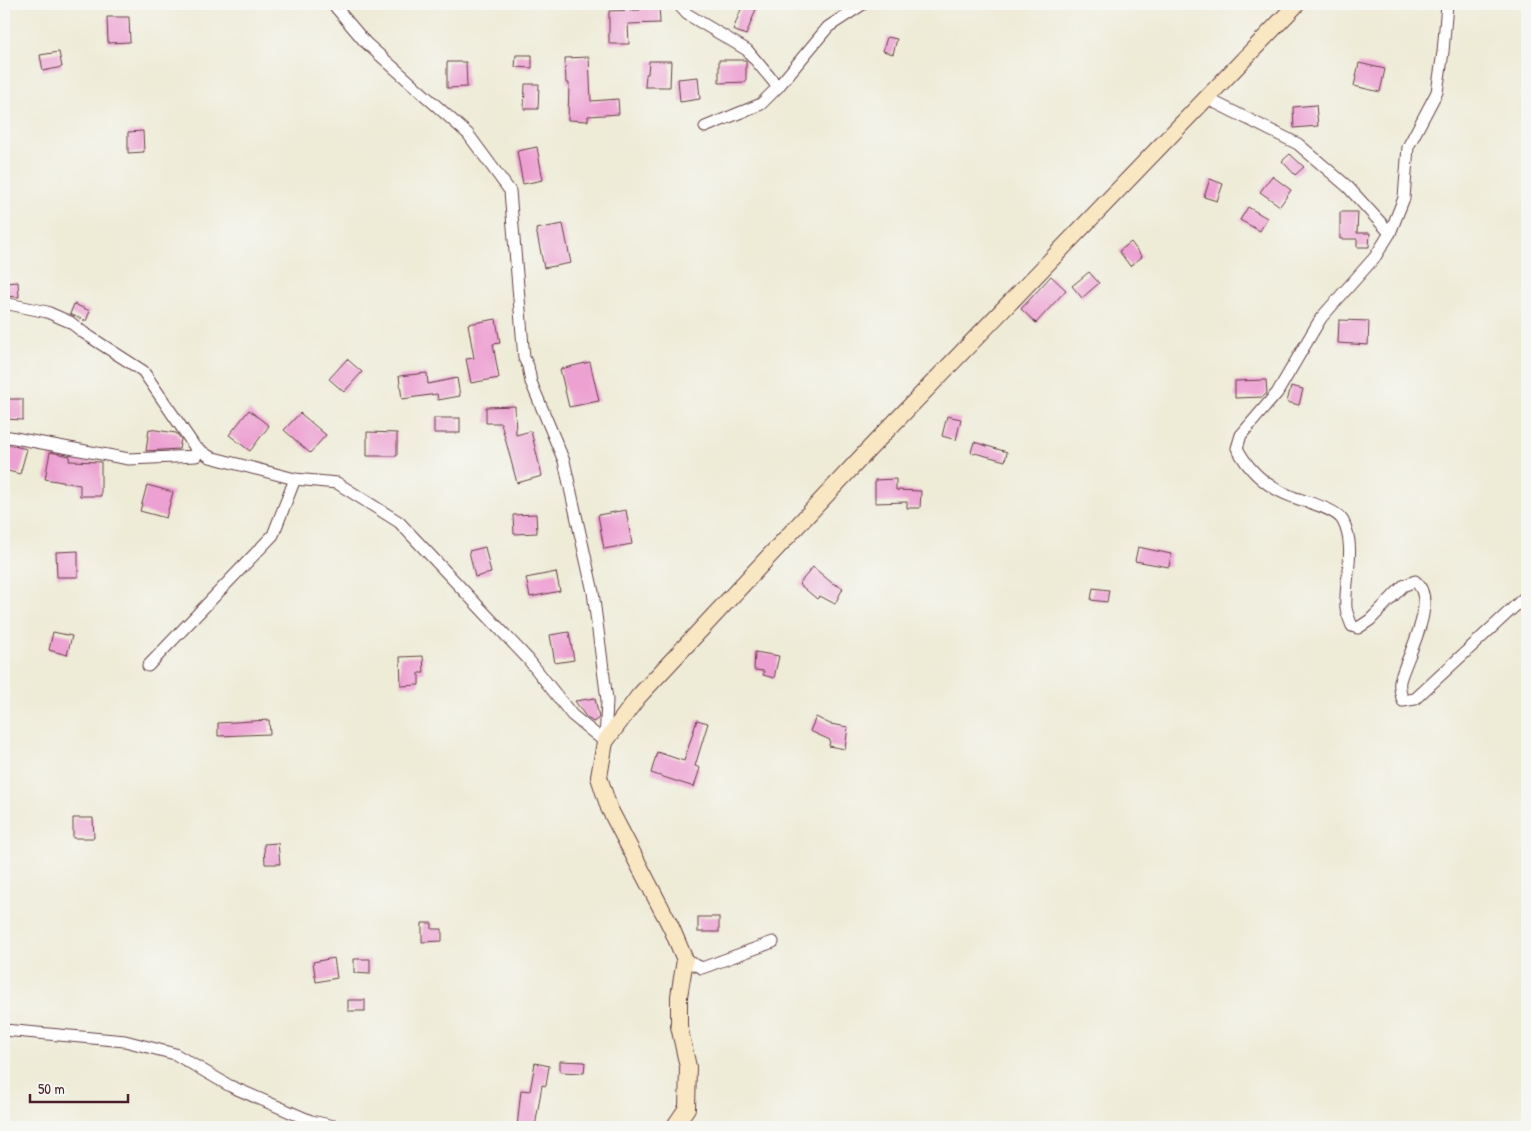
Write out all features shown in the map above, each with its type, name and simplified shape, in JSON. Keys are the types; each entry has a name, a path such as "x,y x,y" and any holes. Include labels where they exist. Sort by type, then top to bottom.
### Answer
{"street":[{"path":"333,4 365,42 468,134 510,191 524,358 528,366 530,382 564,461 593,592 607,700 599,776 608,808 671,926 686,960 679,996 679,1026 688,1067 686,1108 674,1127"},
{"path":"678,4 686,14 747,50 778,87"},
{"path":"705,127 761,104 778,87 828,27 863,4"},
{"path":"604,742 638,697 862,456 1297,4"},
{"path":"1447,4 1443,52 1436,92 1408,146 1404,198 1390,233 1375,257 1321,318 1277,393 1241,435 1238,448 1245,464 1263,482 1292,497 1320,505 1343,520 1349,541 1346,610 1352,626 1358,628 1370,620 1402,586 1415,582 1419,585 1424,595 1423,616 1399,684 1402,701 1415,699 1527,595"},
{"path":"1206,98 1298,144 1348,187 1390,233"},
{"path":"4,303 48,312 70,322 142,371 195,447 210,458 295,479 337,483 399,522 528,659 572,715 604,742"},
{"path":"4,436 129,459 196,456 195,447"},
{"path":"148,666 273,536 295,479"},
{"path":"686,960 702,968 772,942"},
{"path":"4,1030 126,1041 175,1054 230,1086 311,1121 339,1127"}],"building":[{"path":"639,4 659,4 660,23 628,24 629,44 609,44 609,11 640,10"},
{"path":"743,4 758,4 746,35 733,30"},
{"path":"107,17 129,17 130,42 108,43"},
{"path":"887,37 897,39 893,54 883,51"},
{"path":"59,52 62,67 43,71 40,55"},
{"path":"516,55 532,55 532,68 515,67"},
{"path":"589,57 591,101 618,99 619,114 588,116 588,121 568,120 569,83 566,83 565,58"},
{"path":"719,60 746,60 746,82 719,83"},
{"path":"649,61 671,61 670,87 645,87"},
{"path":"447,62 466,62 467,87 447,88"},
{"path":"1359,63 1385,69 1380,92 1354,86"},
{"path":"698,77 700,99 680,102 678,79"},
{"path":"525,84 539,84 538,109 524,109"},
{"path":"1316,105 1318,126 1294,128 1293,107"},
{"path":"143,131 144,152 128,153 128,132"},
{"path":"537,147 543,180 523,184 517,151"},
{"path":"1290,154 1304,167 1295,175 1282,161"},
{"path":"1272,176 1291,190 1280,206 1260,192"},
{"path":"1210,179 1223,184 1217,201 1204,197"},
{"path":"1248,207 1267,218 1260,231 1240,220"},
{"path":"1340,212 1358,212 1357,233 1370,233 1369,247 1357,247 1357,239 1340,239"},
{"path":"563,224 571,263 544,268 536,229"},
{"path":"1131,242 1142,257 1130,266 1119,251"},
{"path":"1089,272 1099,283 1082,298 1072,286"},
{"path":"1051,276 1066,290 1036,323 1021,309"},
{"path":"18,282 19,297 4,296 4,283"},
{"path":"74,304 90,311 86,321 70,314"},
{"path":"496,319 500,343 493,344 499,378 471,383 466,359 474,358 468,324"},
{"path":"1339,320 1369,321 1368,345 1338,343"},
{"path":"347,359 362,372 344,392 329,379"},
{"path":"590,362 599,401 569,407 560,369"},
{"path":"427,373 428,384 457,378 460,396 438,400 437,394 402,399 399,376"},
{"path":"1266,380 1267,393 1263,397 1235,398 1235,381"},
{"path":"1291,386 1303,389 1299,405 1287,402"},
{"path":"4,399 23,399 23,420 4,419"},
{"path":"515,406 516,435 531,431 542,476 517,483 501,423 486,423 486,407"},
{"path":"249,410 269,426 250,451 229,435"},
{"path":"300,413 326,435 310,453 284,430"},
{"path":"947,416 961,419 956,440 942,436"},
{"path":"434,418 460,418 460,433 434,433"},
{"path":"149,429 176,433 181,439 179,449 146,451"},
{"path":"367,432 397,433 397,456 367,456"},
{"path":"974,442 1007,452 1005,461 971,452"},
{"path":"4,444 27,449 20,474 4,470"},
{"path":"50,452 70,456 69,461 101,462 101,496 80,496 80,485 45,479"},
{"path":"896,479 896,490 921,491 920,508 907,508 907,502 875,503 875,480"},
{"path":"147,485 173,492 166,518 140,511"},
{"path":"626,510 632,544 604,549 598,515"},
{"path":"536,514 537,533 514,534 513,515"},
{"path":"485,547 491,573 475,577 469,551"},
{"path":"1138,547 1171,554 1169,567 1135,561"},
{"path":"78,551 78,577 57,577 56,552"},
{"path":"813,567 832,583 843,588 835,604 820,596 817,599 799,584"},
{"path":"556,572 560,591 530,597 526,578"},
{"path":"1093,588 1109,590 1107,602 1091,600"},
{"path":"53,632 72,636 67,655 49,650"},
{"path":"569,632 574,660 555,663 550,635"},
{"path":"755,652 779,656 774,678 763,675 764,671 754,670"},
{"path":"423,656 424,673 419,673 419,685 401,686 400,657"},
{"path":"595,698 599,718 593,722 586,717 575,701"},
{"path":"816,717 830,724 848,727 845,749 829,746 830,740 810,731"},
{"path":"269,720 270,734 218,736 218,723"},
{"path":"697,720 708,723 695,766 700,768 694,787 651,773 657,752 684,761"},
{"path":"73,818 93,818 94,838 73,838"},
{"path":"278,843 280,864 265,864 264,844"},
{"path":"698,917 719,917 719,932 698,932"},
{"path":"422,923 432,923 432,929 442,929 442,941 422,942"},
{"path":"334,958 337,978 316,982 313,962"},
{"path":"354,959 370,959 370,974 354,973"},
{"path":"348,1000 365,1000 365,1011 348,1011"},
{"path":"560,1061 585,1062 584,1073 560,1072"},
{"path":"535,1063 549,1066 546,1086 542,1085 535,1127 517,1127 521,1090 530,1091"}]}
